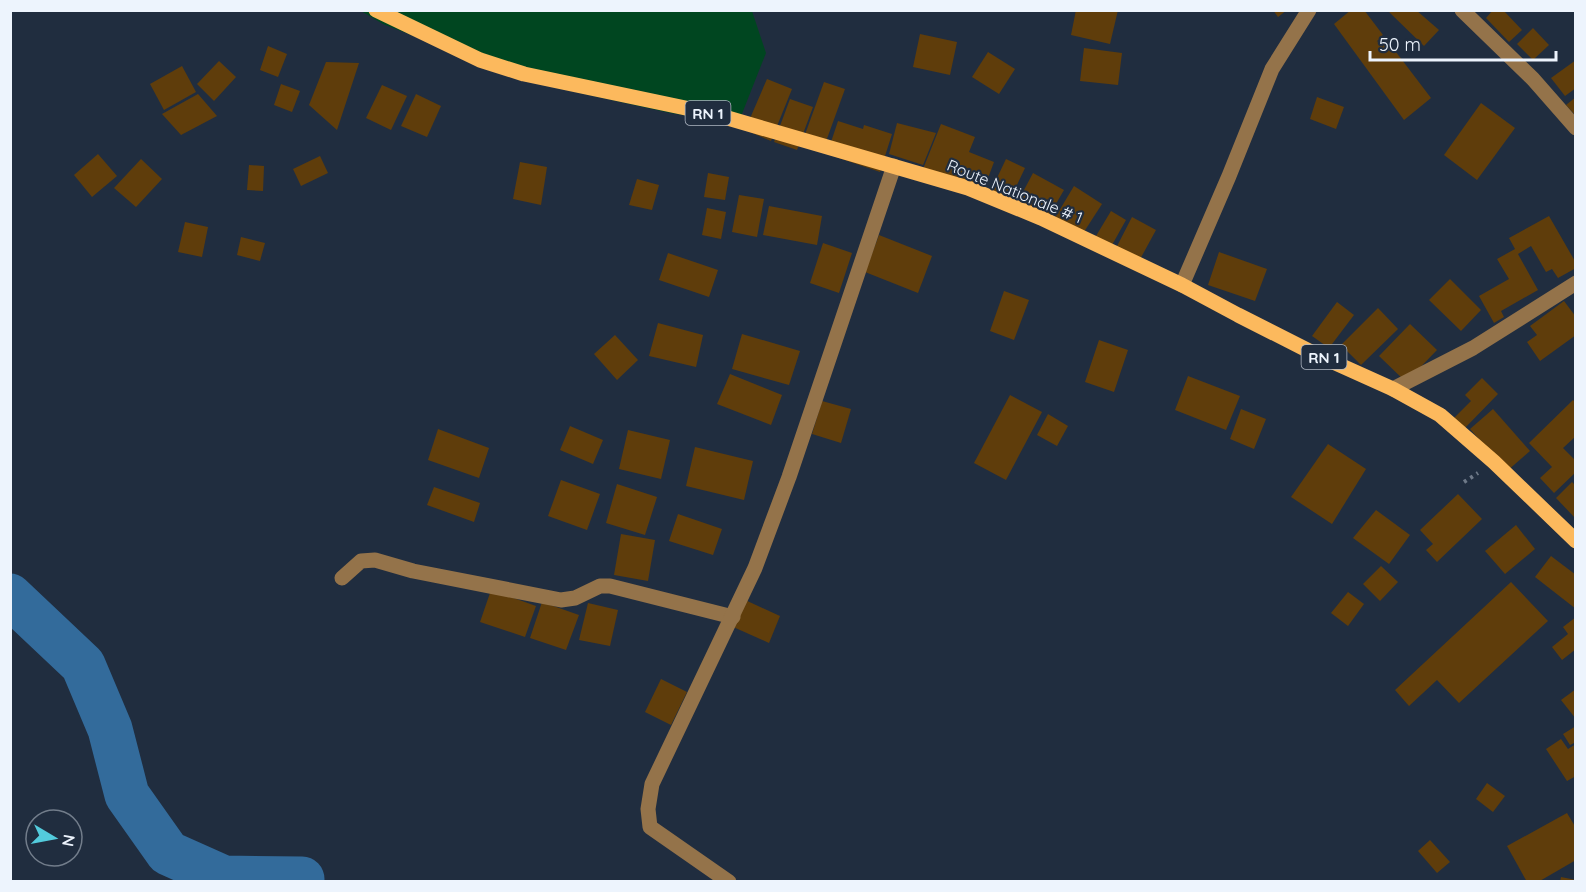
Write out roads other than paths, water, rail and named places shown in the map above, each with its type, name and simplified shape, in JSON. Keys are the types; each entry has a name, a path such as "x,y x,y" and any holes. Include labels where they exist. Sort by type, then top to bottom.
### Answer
{"main road":[{"name":"Route Nationale # 1","path":"376,10 480,60 524,74 714,114 968,188 1041,218 1182,285 1313,353 1393,389 1440,415 1494,462 1575,539"}],"street":[{"path":"1182,285 1272,69 1309,10"},
{"path":"1462,10 1533,79 1575,128"},
{"path":"729,882 650,827 648,809 652,784 755,568 789,477 894,166"},
{"path":"1393,389 1473,348 1575,283"},
{"path":"342,578 361,561 375,560 413,572 561,600 575,598 600,586 610,586 733,617"}],"waterway":[{"path":"10,596 83,665 110,729 127,795 168,853 224,878 302,879"}]}
